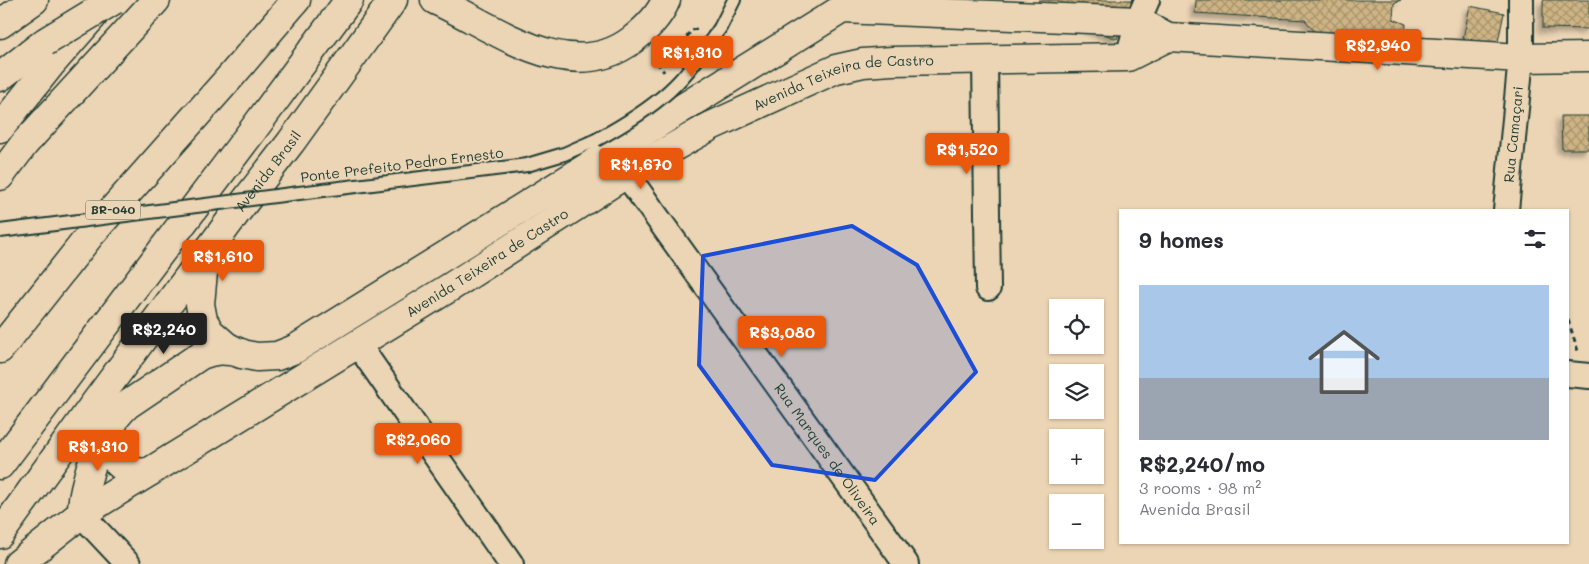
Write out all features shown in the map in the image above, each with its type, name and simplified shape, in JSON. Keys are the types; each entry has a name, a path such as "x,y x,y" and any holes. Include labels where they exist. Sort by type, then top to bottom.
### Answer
{"main road":[{"path":"0,24 34,0"},
{"path":"0,128 51,64 107,0"},
{"path":"4,73 44,42 114,0"},
{"path":"0,176 25,142 156,0"},
{"name":"BR-040","path":"0,349 91,234 296,0"},
{"path":"0,465 349,0"},
{"name":"Avenida Brasil","path":"0,534 236,213 292,142 393,0"},
{"path":"435,0 539,52 574,58 602,55 625,45 648,27 666,0"},
{"name":"Avenida Teixeira de Castro","path":"236,213 203,272 200,304 203,320 210,332 226,346 241,353 257,357 277,356 295,350 838,4 1142,11 1168,36"},
{"name":"Avenida Teixeira de Castro","path":"18,564 81,514 460,280 626,174 711,126 836,70 863,63 892,61 985,61 1128,57 1168,36 1521,58 1589,57"},
{"path":"81,514 83,496 92,463 100,444 120,411 202,355 212,351 224,350 241,353"},
{"path":"114,420 109,442 114,459 132,472 149,472"}],"street":[{"name":"Rua Camaçari","path":"1506,209 1521,58 1521,0"},
{"path":"1128,57 1142,11"},
{"path":"985,61 988,288"},
{"name":"Rua Marques de Oliveira","path":"626,174 906,564"},
{"path":"357,343 512,564"},
{"path":"81,514 128,564"}],"lane":[{"name":"Ponte Prefeito Pedro Ernesto","path":"0,232 527,165 564,154 596,140 634,119 670,90 698,60 720,28 734,0"}],"path":[{"path":"1569,324 1581,375"}],"highlighted area":[{"path":"852,226 917,265 976,372 875,480 772,465 699,365 703,256"}],"building":[{"path":"1039,0 1132,0 1117,39 1036,8"},
{"path":"1196,0 1401,0 1394,3 1393,19 1406,24 1405,41 1316,33 1305,20 1195,13"},
{"path":"1543,0 1589,0 1589,29 1543,28"},
{"path":"1470,6 1504,13 1497,46 1463,38"},
{"path":"1561,116 1589,116 1589,149 1562,149"}]}
